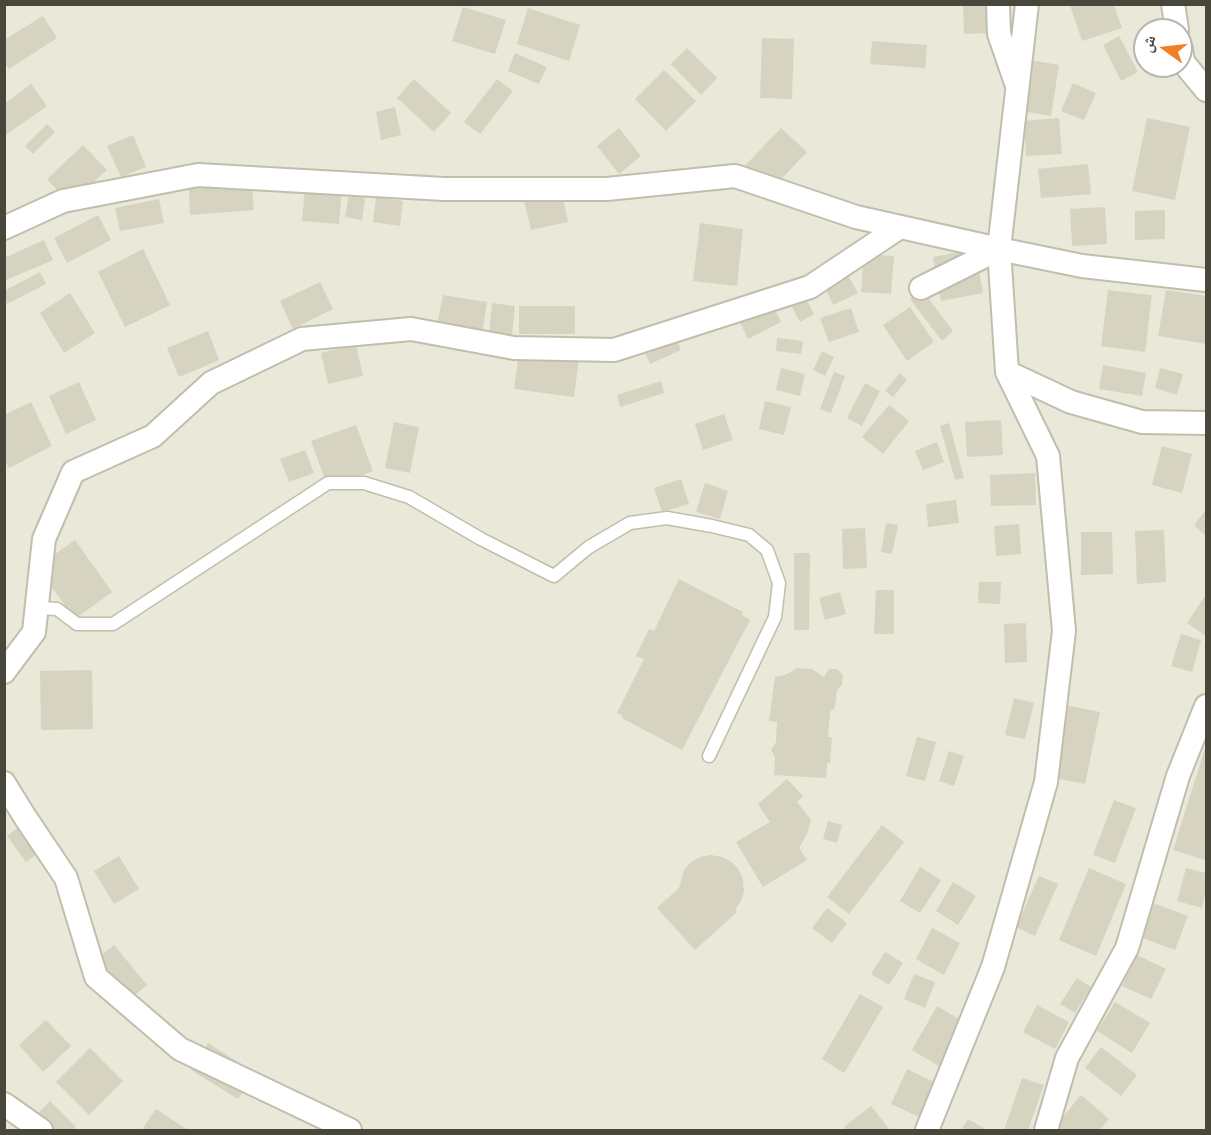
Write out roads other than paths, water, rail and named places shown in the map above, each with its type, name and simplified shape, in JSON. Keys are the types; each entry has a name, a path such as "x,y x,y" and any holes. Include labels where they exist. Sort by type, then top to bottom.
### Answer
{"street":[{"path":"998,4 999,34 1018,90"},
{"path":"927,1131 993,967 1046,782 1064,631 1048,456 1007,372 999,249 1027,4"},
{"path":"1193,73 1206,90"},
{"path":"4,228 63,201 198,175 444,189 607,189 735,176 856,217 999,249 1082,266 1206,280"},
{"path":"4,672 34,632 44,539 74,472 153,436 211,382 302,339 411,329 514,348 614,350 810,287 900,227"},
{"path":"921,288 999,249"},
{"path":"1007,372 1071,402 1142,422 1206,423"},
{"path":"1046,1131 1067,1058 1126,948 1178,776 1206,706"},
{"path":"4,783 24,817 66,878 96,977 180,1049 350,1131"},
{"path":"4,1104 41,1131"}],"lane":[{"path":"37,608 57,609 77,624 113,624 328,483 364,483 409,497 481,539 554,576 589,547 630,523 667,518 712,526 749,535 767,550 778,583 775,617 708,756"}]}
